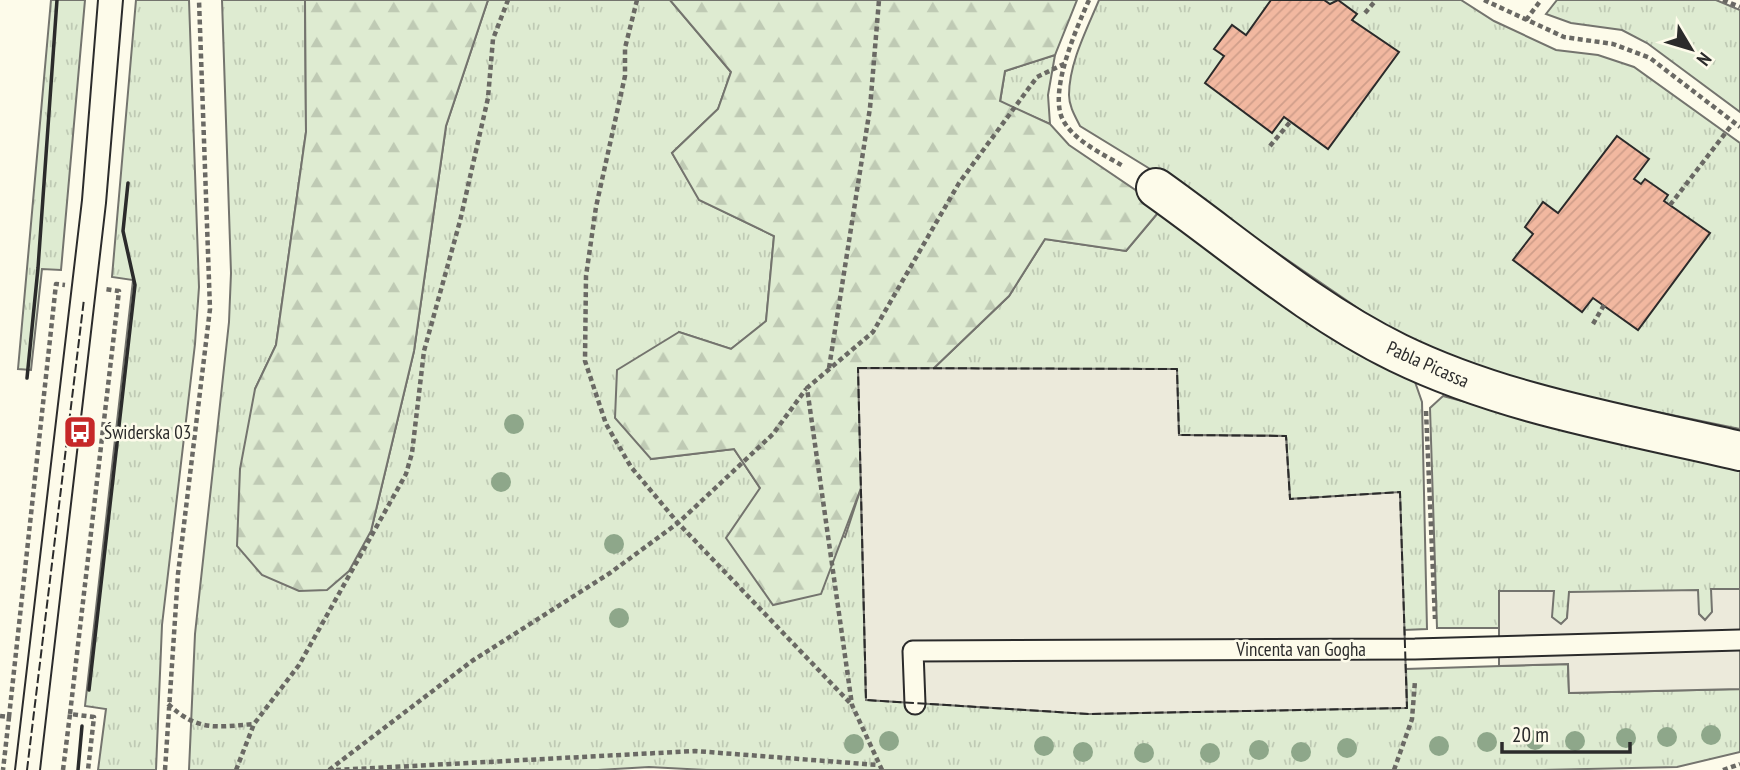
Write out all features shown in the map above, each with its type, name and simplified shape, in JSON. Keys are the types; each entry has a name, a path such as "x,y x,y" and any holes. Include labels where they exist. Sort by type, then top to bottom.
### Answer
{"street":[{"name":"Pabla Picassa","path":"1156,188 1347,325 1424,365 1504,396 1740,451"}],"lane":[{"name":"Vincenta van Gogha","path":"915,704 913,651 1415,649 1740,640"}],"path":[{"path":"165,770 178,574 210,309 199,0"},
{"path":"236,770 254,724 299,664 406,474 412,453 424,351 460,221 488,99 493,39 508,0"},
{"path":"637,0 625,48 625,76 596,207 586,276 584,361 612,435 631,467 678,523 852,705"},
{"path":"828,369 870,108 879,0"},
{"path":"1089,0 1066,63 1059,95 1062,119 1076,136 1156,188"},
{"path":"1365,13 1376,0"},
{"path":"1484,0 1564,37 1613,44 1650,58 1740,127"},
{"path":"1526,20 1541,0"},
{"path":"1723,0 1740,7"},
{"path":"329,770 472,661 610,573 678,523 773,434 807,388 873,332 959,183 1037,77 1066,63"},
{"path":"1270,146 1290,122"},
{"path":"1670,205 1734,122"},
{"path":"3,770 57,284 65,285"},
{"path":"63,770 118,291 105,289"},
{"path":"1593,324 1604,306"},
{"path":"1424,365 1436,648"},
{"path":"807,388 852,705 882,770"},
{"path":"1394,770 1412,719 1415,649"},
{"path":"168,704 184,719 210,728 254,724"},
{"path":"70,714 94,717 88,770"},
{"path":"0,716 9,717"},
{"path":"336,770 695,751 878,765"},
{"path":"1723,770 1740,764"}],"green space":[{"path":"51,0 85,0 61,270 42,269 31,370 18,369"},
{"path":"136,0 189,0 199,287 195,344 162,625 156,770 98,770 106,709 85,706 133,280 112,277"},
{"path":"222,0 305,0 306,132 276,345 255,389 371,531 414,351 446,126 488,0 670,0 731,72 718,109 672,153 700,200 774,236 766,322 731,349 679,332 651,459 734,449 760,488 845,537 861,488 866,700 1407,708 1406,669 1568,664 1569,693 1740,689 1740,752 1677,767 1542,770 706,770 649,767 598,770 189,770 195,634 229,322 231,273"},
{"path":"305,0 488,0 446,126 414,351 371,531 349,571 327,590 299,591 262,575 237,546 240,469 255,389 276,345 306,132"},
{"path":"670,0 1077,0 1055,55 1005,71 1000,101 1050,124 1069,145 1162,208 1126,251 1045,239 1009,296 934,368 859,368 861,488 821,594 773,605 726,538 760,488 734,449 651,459 615,418 617,370 679,332 731,349 766,321 774,236 699,200 672,153 718,109 731,72"},
{"path":"1099,0 1461,0 1494,21 1556,50 1598,55 1634,67 1740,143 1740,429 1488,377 1406,341 1191,194 1080,126 1070,103 1070,83 1080,46"},
{"path":"1557,0 1716,0 1740,10 1740,112 1647,43 1622,30 1571,23 1546,14"},
{"path":"1055,55 1048,95 1050,124 1000,102 1005,71"},
{"path":"1162,208 1364,355 1415,382 1422,402 1427,629 1404,630 1399,493 1290,499 1286,436 1179,435 934,368 1009,296 1045,239 1126,251"},
{"path":"1443,396 1606,439 1740,468 1740,589 1712,589 1712,613 1705,620 1699,614 1570,592 1567,619 1561,624 1500,591 1499,628 1437,628 1430,408"}],"shaded area":[{"path":"858,368 1177,369 1179,435 1286,436 1290,499 1400,492 1407,708 1089,714 866,700"},
{"path":"1711,589 1740,589 1740,689 1569,693 1568,664 1499,666 1499,591 1554,591 1552,617 1561,624 1567,618 1569,592 1698,590 1699,614 1705,620 1712,612"}],"building":[{"path":"1271,0 1324,0 1330,4 1338,0 1357,14 1352,20 1399,52 1328,149 1284,117 1272,133 1205,83 1224,56 1214,49 1232,25 1246,35"},
{"path":"1617,136 1649,159 1634,179 1641,184 1645,179 1668,195 1664,201 1710,233 1638,330 1593,298 1582,312 1513,260 1533,234 1525,227 1543,202 1558,213"}],"tram line":[{"path":"15,770 82,200 98,0"},
{"path":"40,770 106,203 123,0"}],"fence":[{"path":"27,770 84,299"},
{"path":"858,368 1177,369 1179,435 1286,436 1290,499 1400,492 1407,708 1089,714 866,700 858,368"}],"wall":[{"path":"27,378 38,268 57,0"},
{"path":"89,690 135,285 123,231 128,183"},
{"path":"78,770 82,726"}],"place":[{"name":"Świderska 03","path":"80,432"}]}
